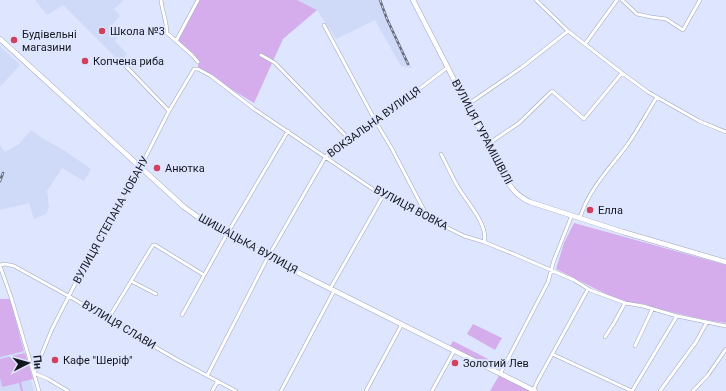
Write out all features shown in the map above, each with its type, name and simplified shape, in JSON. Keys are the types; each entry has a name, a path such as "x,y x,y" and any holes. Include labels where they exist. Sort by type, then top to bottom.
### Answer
{"street":[{"path":"161,0 167,26 166,33 176,40 198,62"},
{"path":"176,40 198,0"},
{"name":"ВУЛИЦЯ ГУРАМІШВІЛІ","path":"413,0 467,105 510,185 517,194 530,202 726,262"},
{"path":"536,0 568,31 622,73 657,97 699,121 726,132"},
{"path":"585,44 617,0"},
{"path":"622,0 637,14 666,19 683,30 700,0"},
{"path":"324,25 427,216"},
{"path":"467,105 521,68 568,31"},
{"name":"ШИШАЦЬКА ВУЛИЦЯ","path":"0,39 140,168 198,217 268,258 534,390"},
{"path":"261,55 275,63 350,140"},
{"path":"122,62 170,111"},
{"name":"ВОКЗАЛЬНА ВУЛИЦЯ","path":"206,376 268,258 326,156 376,122 448,67"},
{"name":"ВУЛИЦЯ СТЕПАНА ЧОБАНУ","path":"34,373 52,329 100,235 140,168 194,69"},
{"name":"ВУЛИЦЯ ВОВКА","path":"194,69 198,69 210,76 234,95 383,196 427,216 464,236 484,242 574,280 588,289 625,303 726,326"},
{"path":"488,144 519,123 552,91 584,119 622,73"},
{"path":"580,218 585,203 595,187 629,142 657,97"},
{"path":"182,315 226,234 288,131"},
{"path":"441,154 458,188 479,218 485,235 484,242"},
{"path":"281,391 332,290 383,196"},
{"path":"500,374 548,282 554,260 572,215"},
{"path":"108,319 154,245 204,275"},
{"name":"ВУЛИЦЯ СЛАВИ","path":"0,265 5,264 14,266 69,296 174,358 236,391"},
{"path":"0,265 39,391"},
{"path":"131,281 156,294"},
{"path":"534,390 588,289"},
{"path":"605,337 625,303"},
{"path":"635,346 652,310"},
{"path":"552,354 632,391 677,316"},
{"path":"660,391 696,342 707,322"},
{"path":"366,391 402,324"},
{"path":"693,391 708,375 726,349"},
{"path":"432,391 454,351"},
{"path":"34,373 48,379 68,391"},
{"path":"212,391 218,381"}],"shaded area":[{"name":"Школа №3","path":"35,0 124,0 114,9 120,16 110,27 119,36 115,41 127,54 120,62 63,5 47,15"},
{"path":"198,0 297,0 317,10 283,39 254,103 198,69 198,62 176,41"},
{"path":"297,0 380,0 383,10 412,68 401,66 375,20 336,39 317,10"},
{"path":"0,46 20,65 0,87"},
{"path":"31,130 91,169 84,181 62,168 47,191 49,208 46,214 34,219 29,203 0,210 0,145 5,152 18,145"},
{"path":"574,223 726,265 726,323 654,308 645,304 626,302 608,295 556,269 564,243"},
{"path":"0,299 10,299 24,351 0,357"},
{"path":"473,324 502,338 495,350 467,334"},
{"path":"0,327 23,349 34,391 0,391"},
{"path":"453,341 498,364 496,369 450,346"},
{"path":"25,353 33,379 21,382 23,391 21,391 19,383 2,387 0,378 0,359"},
{"path":"500,374 533,391 490,391"}],"railway":[{"path":"380,0 387,19 408,64"},
{"path":"0,181 3,173"}],"place":[{"name":"Школа №3","path":"102,31"},
{"name":"Будівельні магазини","path":"14,40"},
{"name":"Копчена риба","path":"85,61"},
{"name":"Анютка","path":"157,168"},
{"name":"Елла","path":"590,210"},
{"name":"Кафе \"Шеріф\"","path":"55,360"},
{"name":"Золотий Лев","path":"455,363"}]}
